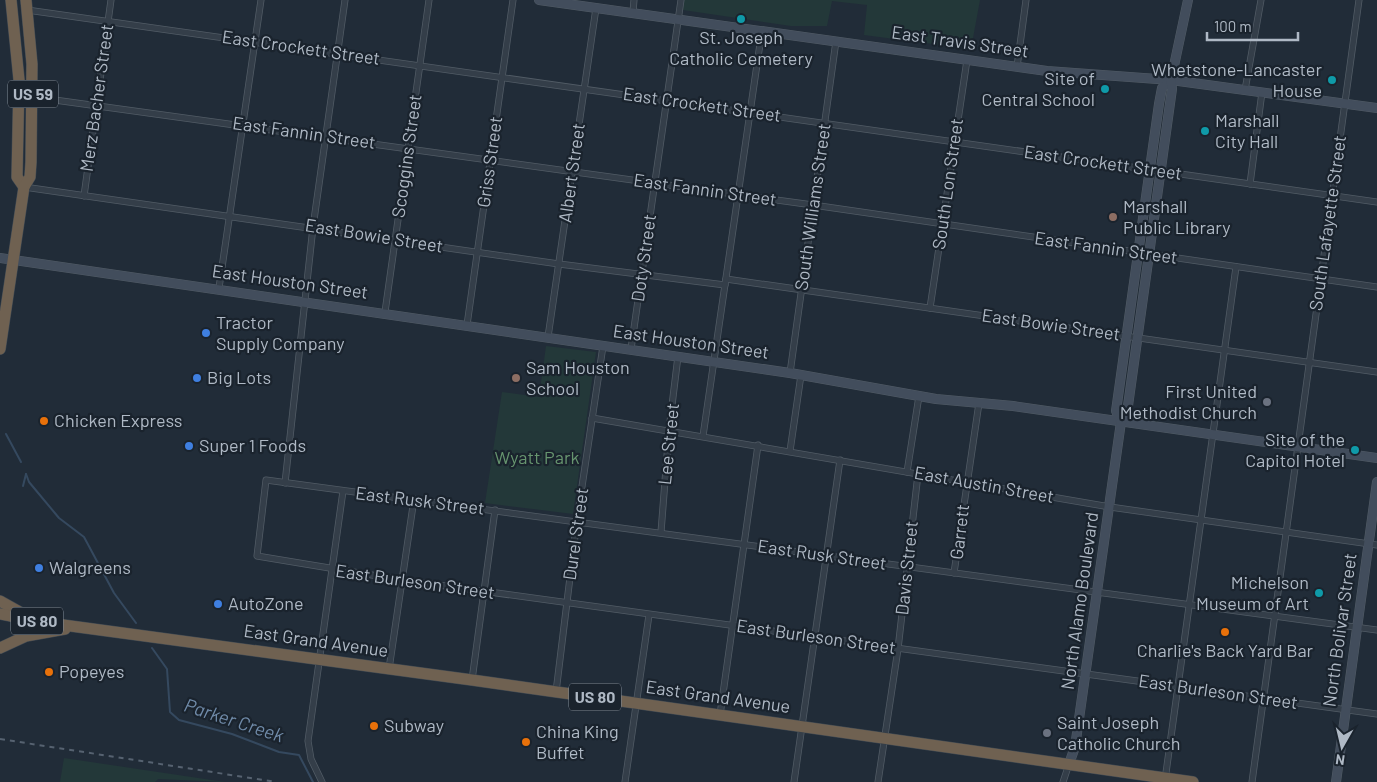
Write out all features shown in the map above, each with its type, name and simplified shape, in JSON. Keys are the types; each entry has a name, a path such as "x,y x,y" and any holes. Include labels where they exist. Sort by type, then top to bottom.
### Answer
{"highway":[{"name":"US 59","path":"11,0 16,32 19,94 17,177 24,187"},
{"name":"US 59","path":"0,349 24,187 30,177 33,97 27,5"},
{"path":"0,601 41,622"},
{"name":"East Grand Avenue","path":"0,614 75,627 472,680 1069,764 1165,780 1193,782"},
{"path":"0,648 26,636 75,627"}],"street":[{"name":"Merz Bacher Street","path":"84,196 111,0"},
{"path":"219,288 261,0"},
{"path":"284,483 313,227 345,0"},
{"name":"Scoggins Street","path":"385,312 429,0"},
{"name":"Griss Street","path":"467,325 513,0"},
{"name":"East Travis Street","path":"540,0 836,40 1017,67 1170,80 1377,108"},
{"path":"633,12 634,0"},
{"name":"Doty Street","path":"631,349 681,0"},
{"path":"1017,67 1026,0"},
{"path":"1121,422 1127,413 1172,89 1170,80 1188,0"},
{"path":"1245,90 1261,0"},
{"name":"South Lafayette Street","path":"1252,782 1359,0"},
{"name":"East Crockett Street","path":"27,5 108,20 337,54 1377,202"},
{"name":"Albert Street","path":"548,337 596,8"},
{"path":"703,436 762,30"},
{"name":"South Williams Street","path":"790,372 836,40"},
{"name":"South Lon Street","path":"930,308 966,60"},
{"path":"1121,422 1116,411 1160,96 1162,88 1170,80"},
{"path":"1250,184 1262,92"},
{"name":"East Fannin Street","path":"33,97 96,104 655,182 1377,287"},
{"name":"East Bowie Street","path":"24,187 230,215 559,264 801,290 1377,372"},
{"name":"East Houston Street","path":"0,258 219,288 602,346 790,372 919,396 1377,458"},
{"path":"1165,780 1236,267"},
{"name":"Durel Street","path":"556,692 577,520 602,346"},
{"name":"Lee Street","path":"661,532 669,430 678,356"},
{"path":"790,451 801,375"},
{"path":"907,472 919,396"},
{"name":"Garrett","path":"954,573 979,403"},
{"name":"East Austin Street","path":"592,418 1110,507 1373,545"},
{"name":"North Alamo Boulevard","path":"1062,782 1075,747 1121,422"},
{"path":"720,715 758,445"},
{"path":"794,782 840,460"},
{"name":"Davis Street","path":"878,782 898,649 918,474"},
{"name":"East Rusk Street","path":"257,556 266,480 577,520 827,556 1377,630"},
{"name":"North Bolivar Street","path":"1336,782 1357,627 1373,545 1377,487"},
{"path":"322,782 311,759 308,741 342,491"},
{"path":"389,669 414,499"},
{"path":"472,680 495,510"},
{"name":"East Burleson Street","path":"257,556 332,570 649,615 1377,714"},
{"path":"625,782 649,615"}],"green space":[{"path":"684,0 980,0 971,49 864,35 867,5 832,1 827,26 791,26 683,10"},
{"name":"Wyatt Park","path":"546,346 596,352 573,514 485,503 502,392 539,397"},
{"path":"64,758 225,782 158,779 155,782 60,782"}],"waterway":[{"name":"Parker Creek","path":"6,434 21,462"},
{"name":"Parker Creek","path":"26,474 29,482 59,518 84,537 114,593 136,623"},
{"name":"Parker Creek","path":"23,486 26,474"},
{"name":"Parker Creek","path":"152,648 167,669 170,712 179,720 232,734 279,752 299,755 313,782"}],"railway":[{"path":"0,739 276,782"}],"place":[{"name":"St. Joseph Catholic Cemetery","path":"741,19"},
{"name":"Whetstone-Lancaster House","path":"1332,80"},
{"name":"Site of Central School","path":"1105,89"},
{"name":"Marshall City Hall","path":"1205,131"},
{"name":"Marshall Public Library","path":"1113,217"},
{"name":"Tractor Supply Company","path":"206,333"},
{"name":"Big Lots","path":"197,378"},
{"name":"Sam Houston School","path":"516,378"},
{"name":"First United Methodist Church","path":"1267,402"},
{"name":"Chicken Express","path":"44,421"},
{"name":"Super 1 Foods","path":"189,446"},
{"name":"Site of the Capitol Hotel","path":"1355,450"},
{"name":"Walgreens","path":"39,568"},
{"name":"Michelson Museum of Art","path":"1319,593"},
{"name":"AutoZone","path":"218,604"},
{"name":"Charlie's Back Yard Bar","path":"1225,632"},
{"name":"Popeyes","path":"49,672"},
{"name":"Subway","path":"374,726"},
{"name":"Saint Joseph Catholic Church","path":"1047,733"},
{"name":"China King Buffet","path":"526,742"}]}
